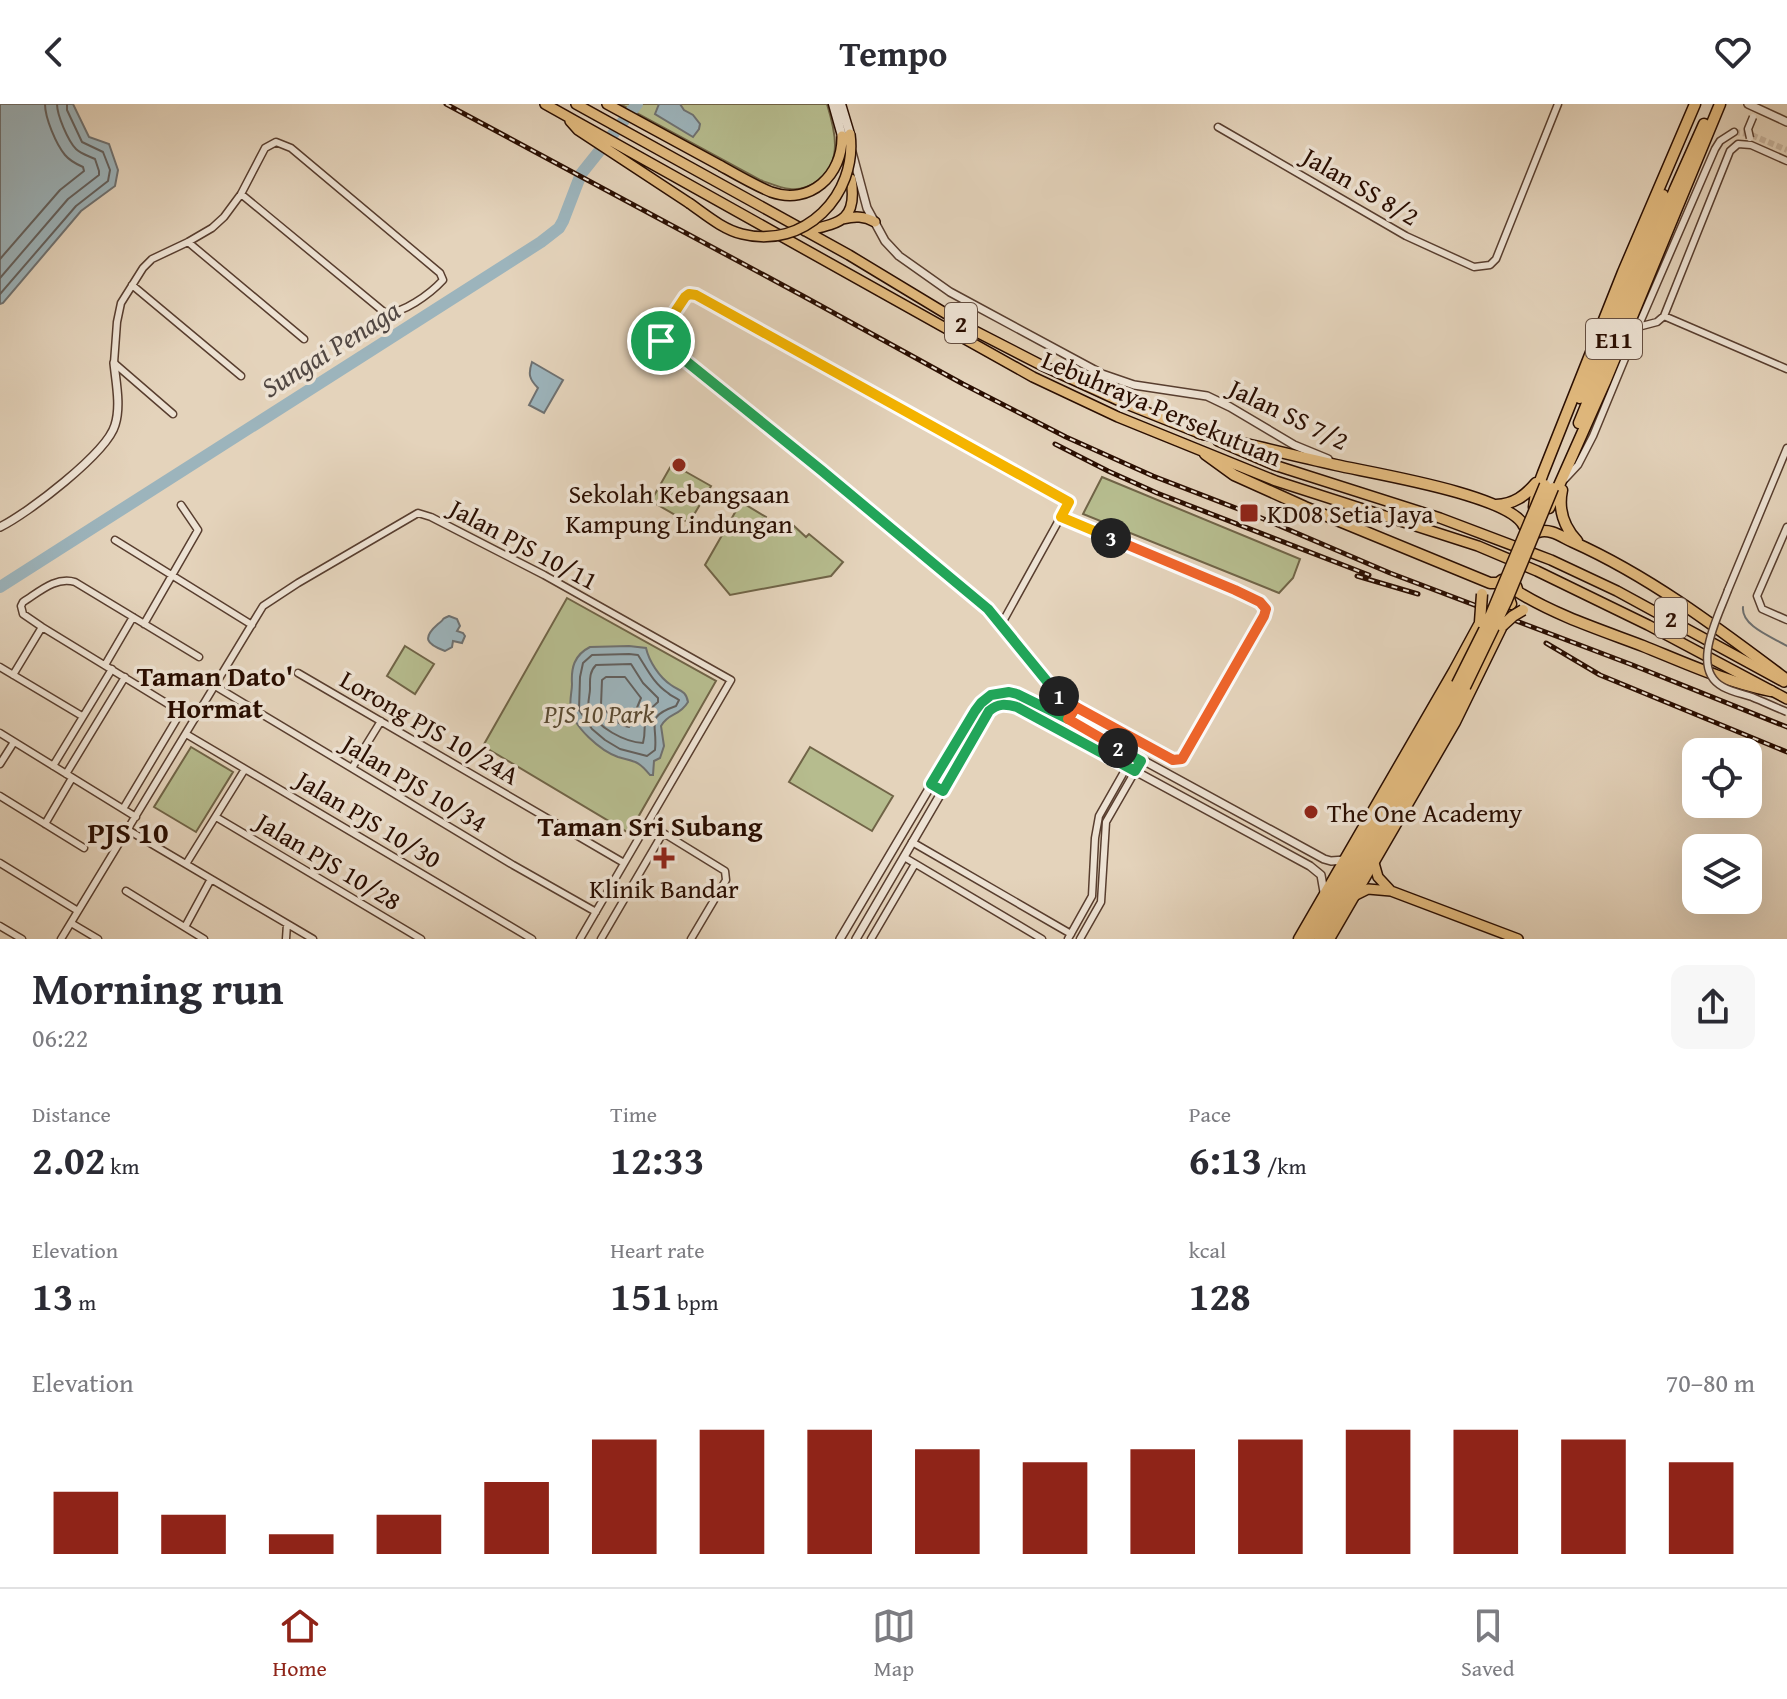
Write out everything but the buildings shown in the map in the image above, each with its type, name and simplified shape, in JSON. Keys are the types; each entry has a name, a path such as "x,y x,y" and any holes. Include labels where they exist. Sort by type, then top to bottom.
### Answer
{"highway":[{"name":"E11","path":"1320,939 1430,749 1494,629 1671,188 1698,104"},
{"path":"1299,939 1495,596 1511,587 1538,532 1534,501 1543,473 1618,285 1698,104"},
{"name":"E11","path":"1309,939 1451,696 1487,624 1671,188 1717,105"},
{"path":"1199,433 1430,485 1494,505 1522,522 1537,519 1549,508 1570,461 1717,105"},
{"path":"1205,454 1234,475 1490,583 1511,587 1550,610 1744,686 1771,691"},
{"path":"1570,461 1561,496 1561,511 1570,534 1580,546"},
{"path":"1494,505 1507,504 1524,496 1543,473"},
{"path":"1329,939 1455,722 1501,628 1511,604 1522,522"},
{"path":"1538,532 1545,530 1552,533 1635,574 1694,611 1787,682"},
{"path":"1468,574 1476,581 1482,594 1480,624"},
{"path":"1501,628 1523,610 1550,610"}],"main road":[{"name":"Lebuhraya Persekutuan","path":"545,104 1033,377 1205,454 1276,481 1478,546 1537,571 1648,625 1787,699"},
{"name":"Lebuhraya Persekutuan","path":"576,104 805,231 973,330 1041,365 1274,465 1431,515 1551,560 1642,604 1787,682"},
{"path":"607,104 777,193 802,193 817,187 827,179 839,161 846,135 831,104"},
{"path":"564,114 590,139 719,224 741,234 768,236 802,227 819,216 837,197 849,171 852,155 840,104"},
{"path":"843,219 851,209 854,198 851,179"},
{"path":"805,231 832,225 843,219 859,217 875,222"},
{"path":"1374,863 1378,877 1391,891"},
{"path":"1351,898 1368,889 1391,891 1516,938 1529,939"}],"street":[{"path":"831,104 851,179"},
{"name":"Jalan SS 7/2","path":"840,104 867,208 885,241 899,256 950,292 1102,374 1134,385 1207,396 1294,445 1360,470"},
{"name":"Jalan SS 8/2","path":"1218,127 1406,236 1474,267 1490,265 1496,259 1558,104"},
{"path":"1717,105 1731,104"},
{"path":"1748,104 1787,122"},
{"path":"1751,142 1748,129 1757,108"},
{"path":"1565,479 1578,465 1593,436 1715,149 1720,141 1734,132"},
{"path":"0,527 38,502 93,458 110,439 118,409 114,363 121,303 152,259 212,228 224,217 241,194 265,148 276,142 291,148 440,273 443,280 428,294 399,311 384,312 241,194"},
{"path":"1638,327 1649,326 1664,316 1730,151 1738,144 1751,142 1787,161"},
{"path":"188,242 304,339"},
{"path":"132,285 241,376"},
{"path":"1001,625 1069,502 696,295 687,295 661,333 665,347 988,609 1001,625 1060,697 1173,760 1182,759 1266,609 1260,602 1235,590 1061,517"},
{"path":"1664,316 1787,369"},
{"path":"114,363 173,414"},
{"path":"1787,448 1712,633 1707,665 1711,676 1721,686 1787,712"},
{"path":"144,624 198,530 181,505"},
{"name":"Jalan PJS 10/11","path":"61,939 263,606 418,513 544,575 731,680 647,823"},
{"path":"1787,527 1757,596 1762,609 1787,620"},
{"path":"115,540 252,625"},
{"path":"194,720 42,627 23,614 21,606 57,581 66,579 199,657"},
{"path":"53,766 133,617"},
{"path":"13,675 42,627"},
{"path":"0,667 82,716"},
{"name":"Lorong PJS 10/24A","path":"298,673 624,863"},
{"path":"45,824 125,677"},
{"name":"Jalan PJS 10/34","path":"215,686 596,912"},
{"path":"840,939 975,711 986,698 999,692 1017,694 1068,719 1324,859 1345,860"},
{"path":"986,698 998,705"},
{"path":"856,939 989,711 998,705 1008,704 1317,870 1323,880 1324,894"},
{"path":"1068,719 1076,707"},
{"path":"123,809 181,712"},
{"path":"352,768 381,721"},
{"path":"0,733 136,817"},
{"name":"Jalan PJS 10/30","path":"186,734 532,939"},
{"path":"0,764 14,742"},
{"path":"912,842 1070,936 1092,896 1099,816 1133,756"},
{"path":"1080,939 1101,902 1106,822 1141,761"},
{"path":"186,864 245,769"},
{"path":"931,784 943,791"},
{"path":"0,796 84,848"},
{"name":"Jalan PJS 10/28","path":"216,817 421,939"},
{"path":"580,939 647,823 727,875 691,939"},
{"path":"128,830 313,939"},
{"path":"601,939 663,833"},
{"path":"904,857 1042,939"},
{"path":"0,863 78,911"},
{"path":"874,938 915,864"},
{"path":"185,927 211,879"},
{"path":"126,891 204,939"},
{"path":"71,923 98,939"},
{"path":"286,939 287,924"},
{"path":"0,926 22,939"}],"green space":[{"path":"620,104 827,104 835,145 832,164 816,182 798,189 782,188 760,180"},
{"path":"672,464 711,486 689,523 651,501"},
{"path":"1102,477 1300,559 1293,578 1279,593 1083,514"},
{"path":"741,502 766,517 764,522 786,535 793,525 806,537 809,534 843,562 831,576 730,595 705,565"},
{"name":"PJS 10 Park","path":"567,598 716,681 629,833 483,746"},
{"path":"405,646 434,664 415,694 387,676"},
{"path":"191,747 233,772 196,832 154,807"},
{"path":"810,747 893,796 872,831 789,782"}],"water":[{"path":"0,104 73,104 89,137 109,144 118,170 115,186 81,211 0,304"},
{"path":"659,104 680,104 693,115 700,124 693,137 655,114"},
{"path":"532,362 563,380 544,413 529,405 538,388 530,376"},
{"path":"449,616 457,619 460,626 457,631 465,636 462,643 453,641 452,647 445,651 430,643 428,637"},
{"path":"590,647 646,648 659,673 684,693 688,702 661,726 664,746 660,758 654,761 653,775 636,762 611,754 596,744 582,731 571,709 572,673 580,654"}],"waterway":[{"name":"Sungai Penaga","path":"0,587 541,242 559,228 581,174 637,104"},
{"path":"1743,607 1752,625 1787,646"}],"tunnel":[{"path":"1734,132 1749,134 1787,150"}],"railway":[{"path":"446,104 1066,437 1390,573 1787,727"},
{"path":"1055,444 1157,493 1369,575"},
{"path":"1357,576 1418,594"},
{"path":"1546,643 1600,675 1787,752"}],"place":[{"name":"Sekolah Kebangsaan Kampung Lindungan","path":"679,465"},
{"name":"KD08 Setia Jaya","path":"1249,513"},
{"name":"The One Academy","path":"1311,812"},
{"name":"Klinik Bandar","path":"664,858"}],"district":[{"name":"Taman Dato' Hormat","path":"215,691"},
{"name":"Taman Sri Subang","path":"650,825"},
{"name":"PJS 10","path":"128,832"}],"route":[{"path":"661,341 661,333 685,297 696,295 1069,502 1061,517 1263,604 1266,609 1264,616 1185,756 1173,760 1076,707 1072,713 1068,719 1141,761 1135,771 1017,707 998,705 989,711 943,791 931,784 975,711 991,695 999,692 1017,694 1068,719 1076,707 1060,697 988,609 661,341"}]}
